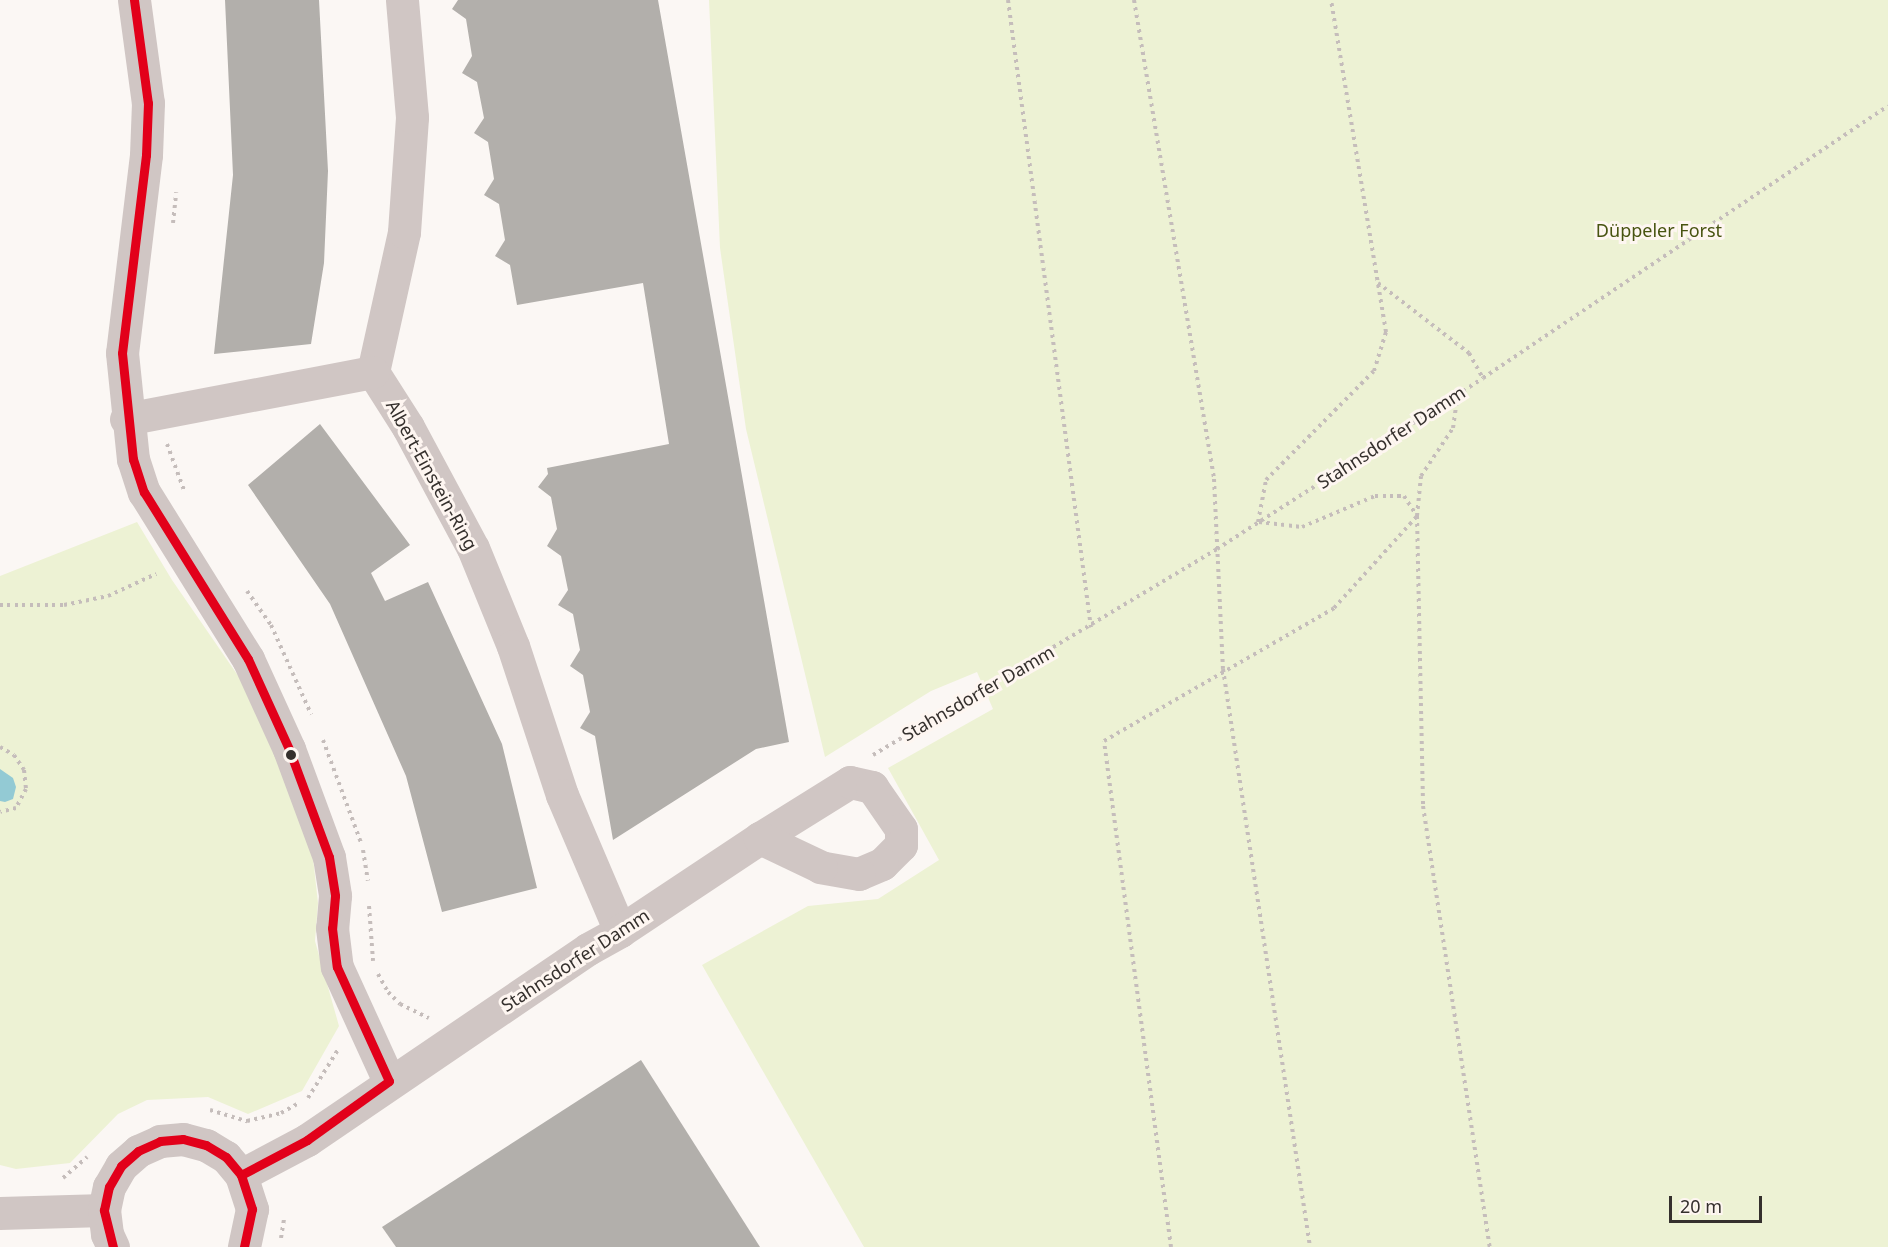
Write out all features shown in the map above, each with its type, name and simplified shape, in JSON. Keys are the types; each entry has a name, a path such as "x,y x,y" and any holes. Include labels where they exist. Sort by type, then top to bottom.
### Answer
{"street":[{"path":"134,0 148,103 146,155 122,353 142,416 133,459 144,492 248,659 319,825 335,896 332,928 337,967 389,1081 307,1140 242,1175"},
{"path":"142,416 373,372 404,232 412,117 402,0"},
{"name":"Albert-Einstein-Ring","path":"373,372 408,427 473,548 513,646 562,795 620,931"},
{"name":"Stahnsdorfer Damm","path":"389,1081 760,838"},
{"path":"113,1247 107,1234 104,1210 109,1187 121,1166 138,1151 160,1141 183,1139 206,1145 226,1157 242,1175 252,1209 244,1247"},
{"path":"0,1213 104,1210"}],"path":[{"path":"1008,0 1091,628"},
{"path":"1134,0 1214,479 1223,669 1310,1247"},
{"path":"1331,0 1386,332 1374,371 1266,480 1257,522 1302,527 1375,496 1404,496 1417,516"},
{"name":"Stahnsdorfer Damm","path":"862,761 1091,628 1217,549 1483,378 1888,106"},
{"path":"172,232 177,190"},
{"path":"1378,283 1469,354 1483,378"},
{"path":"1458,394 1453,428 1421,476 1417,516 1423,807 1490,1247"},
{"path":"142,416 189,502"},
{"path":"1171,1247 1104,741 1223,669 1334,608 1417,516"},
{"path":"0,605 64,605 108,596 183,558"},
{"path":"240,581 271,626 313,717"},
{"path":"321,737 353,814 367,864 368,885"},
{"path":"0,747 14,755 24,770 26,789 16,808 0,812"},
{"path":"368,895 371,958 388,992 418,1015 440,1017"}],"green space":[{"name":"Düppeler Forst","path":"709,0 1888,0 1888,1247 864,1247 702,965 808,906 878,899 939,860 888,768 993,709 977,672 931,691 825,757 746,429 720,248"},
{"path":"137,522 172,580 241,680 277,760 313,858 318,903 315,941 339,1026 302,1091 248,1114 208,1097 147,1100 118,1114 70,1163 16,1169 0,1165 0,576"}],"water":[{"path":"0,769 13,778 16,787 13,799 5,802 0,801"}],"building":[{"path":"225,0 319,0 328,171 324,263 311,344 214,354 233,175"},
{"path":"458,0 658,0 789,742 756,749 613,840 595,736 580,728 590,712 583,675 570,666 580,650 573,614 558,605 568,590 561,556 547,546 557,529 551,497 538,487 548,474 547,468 669,444 643,283 517,305 510,265 495,256 505,240 499,204 484,195 494,179 488,142 474,133 484,118 477,82 462,73 472,56 466,19 452,9"},
{"path":"320,424 410,545 371,573 385,601 428,582 502,744 537,888 442,912 406,776 330,604 248,485"},
{"path":"641,1060 760,1247 396,1247 382,1227"}],"transit line":[{"path":"134,0 148,103 146,155 122,353 133,459 144,492 248,659 289,749 329,857 335,896 332,928 337,967 389,1081"},
{"path":"241,1175 307,1140 389,1081"},
{"path":"113,1247 104,1210 109,1187 121,1166 138,1151 160,1141 183,1139 206,1145 226,1157 241,1175 252,1209 244,1247"}]}
